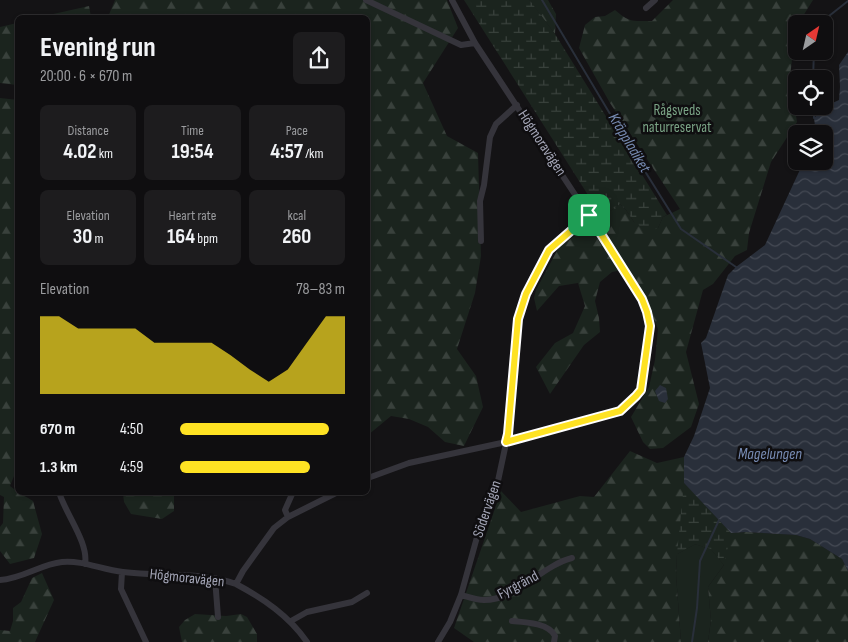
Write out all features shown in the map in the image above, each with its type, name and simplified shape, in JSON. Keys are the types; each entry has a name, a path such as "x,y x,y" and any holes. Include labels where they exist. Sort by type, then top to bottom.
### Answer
{"street":[{"path":"366,0 461,45 475,43"},
{"name":"Högmoravägen","path":"370,477 409,462 506,442 620,411 641,390 650,326 642,299 589,215 475,43 452,0"},
{"path":"646,8 655,0"},
{"path":"481,241 480,200 484,185 490,137 496,124 517,106"},
{"name":"Södervägen","path":"438,642 450,622 461,595 482,519 495,494 508,434 518,319 526,294 549,250 589,215"},
{"path":"60,495 65,510 82,544 86,564"},
{"path":"288,518 285,510 292,495"},
{"name":"Högmoravägen","path":"0,580 10,579 60,562 86,564 122,572 215,578 236,584 270,533 288,518 332,495"},
{"name":"Fyrgränd","path":"461,595 479,600 499,597 509,593 560,561 572,558"},
{"path":"122,572 121,589 146,642"},
{"path":"215,578 218,617"},
{"path":"236,584 292,621 307,642"},
{"path":"292,621 307,612 352,602 367,593"},
{"name":"Fyrgränd","path":"512,621 526,622 551,630 555,636 554,642"}],"green space":[{"path":"115,0 447,0 458,28 423,83 447,136 478,153 481,256 475,293 457,349 476,376 483,407 464,446 445,442 428,427 409,419 391,416 370,433 370,15 109,15"},
{"path":"464,0 529,0 531,2 555,34 667,215 663,217 658,228 649,232 634,222 620,204 602,217"},
{"path":"529,0 548,0 556,14 555,34"},
{"name":"Rågsveds naturreservat","path":"673,0 813,0 804,15 788,15 788,60 792,60 791,70 788,70 788,115 796,115 797,122 795,125 788,125 788,136 771,162 749,233 747,250 735,256 713,284 703,290 686,352 699,404 691,427 663,448 650,449 643,442 631,417 649,387 655,360 658,329 643,293 628,269 612,272 600,282 595,301 600,332 584,345 550,394 536,367 555,343 573,333 585,306 578,283 559,286 537,311 534,298 536,290 559,247 620,204 634,222 658,228 663,217 680,209 610,103 579,48 585,25 595,17 605,16 615,10 632,20 652,21"},
{"path":"89,6 91,15 49,15"},
{"path":"15,23 15,85 0,83 0,27"},
{"path":"0,98 15,100 15,474 10,486 15,490 15,495 23,495 33,501 42,534 34,558 10,564 0,551 0,527 3,523 4,497 0,495"},
{"path":"630,451 657,463 684,457 684,483 731,533 796,535 810,539 842,559 848,571 848,642 708,642 711,620 708,587 724,565 711,549 695,544 677,554 676,575 681,642 474,642 454,628 501,491 521,512 580,496 594,497"},
{"path":"684,483 731,533 724,565 711,549 695,544 677,554"},
{"path":"123,495 174,495 174,511 162,519 131,514 124,502"},
{"path":"695,544 711,549 724,565 708,587 711,620 708,642 681,642 676,575 677,554"},
{"path":"42,573 54,600 35,642 0,642 0,630 10,631 13,621 13,608 21,602 32,578"},
{"path":"195,614 226,616 241,614 247,617 257,634 257,642 182,642 179,627 185,620"}],"water":[{"name":"Magelungen","path":"848,52 848,571 842,559 810,539 796,535 731,533 684,483 684,457 694,436 710,388 701,343 706,338 728,275 765,245 800,170 833,170 833,125 815,125 814,118 817,115 833,115 833,103 839,100 839,65"},
{"path":"660,385 666,388 668,399 665,403 659,401 655,391"}],"waterway":[{"name":"Kräppladiket","path":"542,0 681,229 736,267"},
{"path":"830,15 848,1"},
{"path":"813,70 814,60"},
{"path":"692,642 697,608 700,561 719,520"}],"route":[{"path":"589,215 642,299 647,312 650,326 641,390 620,411 506,442 518,319 521,306 549,250 589,215"}]}
